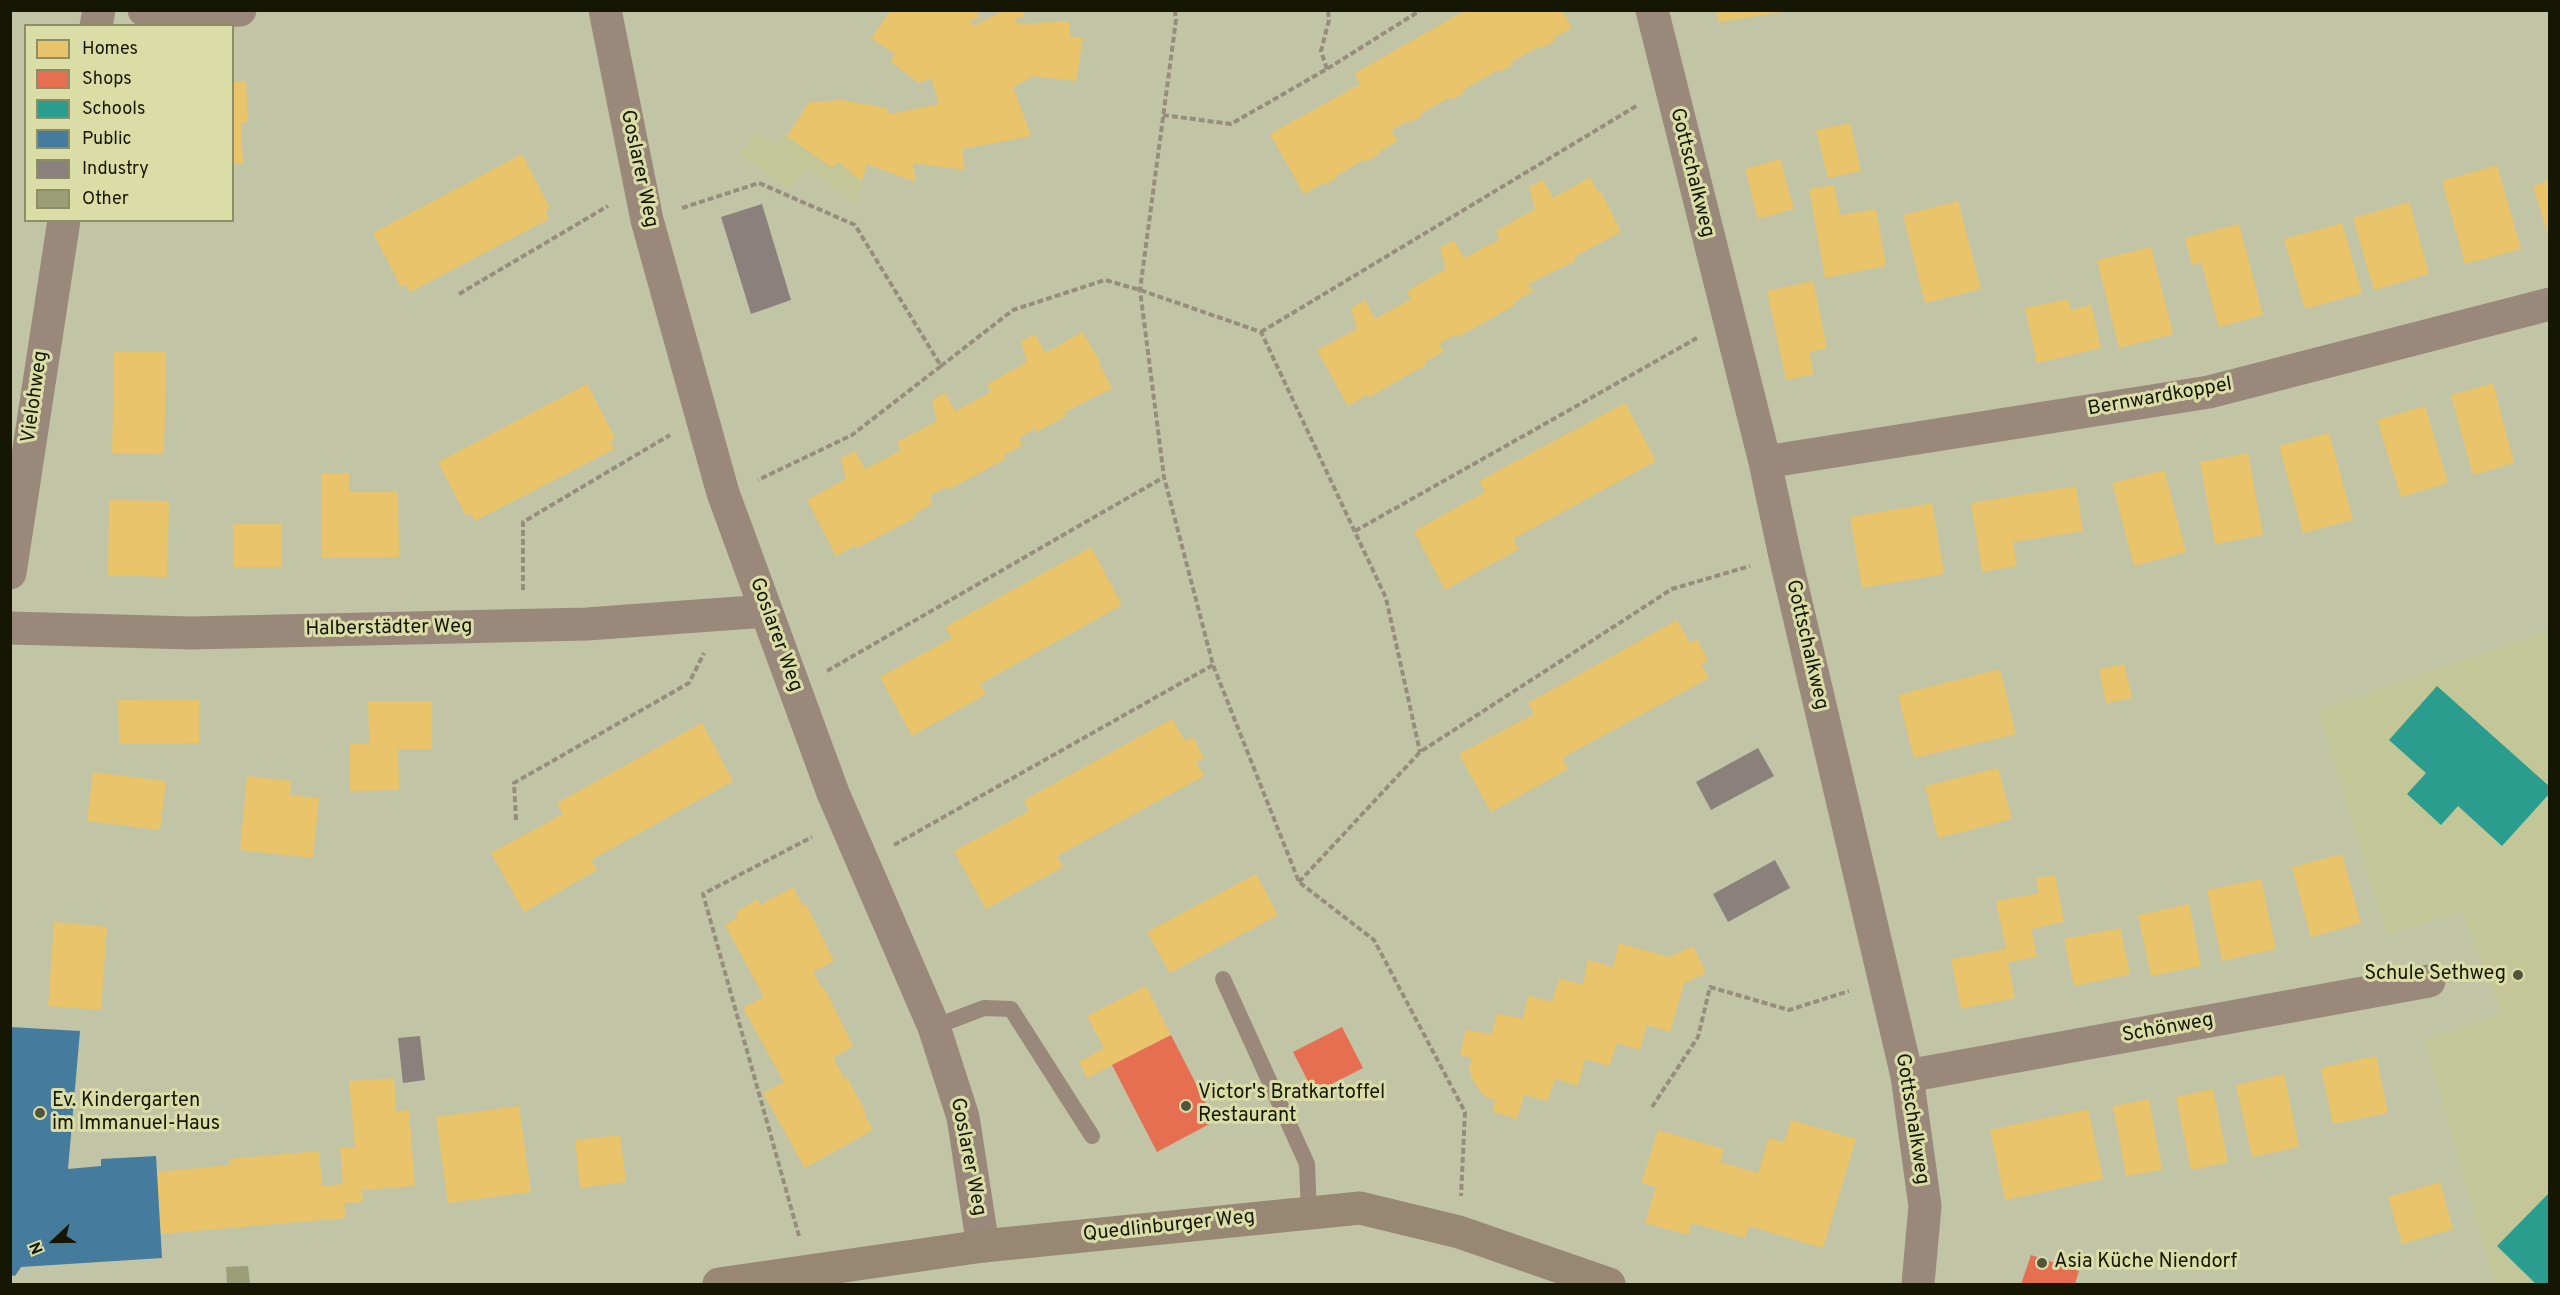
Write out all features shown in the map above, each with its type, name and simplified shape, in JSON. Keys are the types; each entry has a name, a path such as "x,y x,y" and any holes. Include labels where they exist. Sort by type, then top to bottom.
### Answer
{"street":[{"path":"144,10 159,14 240,10"},
{"name":"Goslarer Weg","path":"605,10 647,220 723,493 833,793 934,1027 963,1117 983,1246"},
{"name":"Gottschalkweg","path":"1652,10 1765,462 1907,1076 1925,1206 1918,1284"},
{"name":"Vielohweg","path":"10,573 64,222"},
{"name":"Bernwardkoppel","path":"1765,462 2209,392 2550,304"},
{"name":"Halberstädter Weg","path":"10,628 191,633 587,624 766,611"},
{"name":"Schönweg","path":"1907,1076 2429,981"},
{"name":"Quedlinburger Weg","path":"719,1284 983,1246 1360,1208 1459,1232 1609,1284"}],"lane":[{"path":"1223,979 1307,1164 1309,1213"},
{"path":"934,1027 984,1008 1011,1009 1092,1136"}],"path":[{"path":"1174,10 1176,20 1140,290 1164,477 1213,665 1299,882 1374,940 1465,1112 1459,1232"},
{"path":"1327,69 1321,51 1329,20 1328,10"},
{"path":"1163,115 1231,124 1327,69 1421,10"},
{"path":"1261,332 1670,86"},
{"path":"647,220 759,183 855,225 940,366"},
{"path":"459,294 640,186"},
{"path":"723,493 770,476 852,435 1013,310 1105,280 1261,332 1386,598 1420,752"},
{"path":"1355,531 1728,321"},
{"path":"524,625 523,522 702,417"},
{"path":"795,689 1164,477"},
{"path":"1299,882 1420,752 1672,589 1785,556"},
{"path":"516,820 514,783 688,683 723,615"},
{"path":"864,862 1213,665"},
{"path":"809,1271 703,894 845,820"},
{"path":"1652,1107 1698,1037 1710,987 1790,1010 1884,980"}],"shaded area":[{"path":"755,131 776,145 783,134 831,167 839,162 862,181 855,205 809,168 789,189 739,154"},
{"name":"Schule Sethweg","path":"2549,630 2549,1284 2495,1284 2424,1039 2502,1014 2461,911 2387,936 2318,710"}],"building: Homes":[{"path":"891,10 976,10 980,18 970,20 973,26 1005,10 1024,10 1024,17 1016,18 1017,24 1069,21 1070,36 1083,38 1076,81 1034,76 1013,87 1031,136 962,149 965,170 913,163 916,182 867,164 862,181 839,162 831,167 787,136 809,102 842,100 887,108 889,114 939,104 931,78 919,83 890,61 895,54 871,38"},
{"path":"1466,10 1562,10 1572,28 1553,38 1555,41 1542,48 1540,46 1511,62 1512,65 1500,72 1498,70 1463,90 1464,93 1451,100 1450,97 1420,114 1422,116 1391,130 1398,141 1378,152 1380,154 1366,161 1365,159 1325,185 1323,183 1304,194 1270,134 1360,84 1355,73"},
{"path":"1717,10 1784,10 1784,12 1718,22"},
{"path":"246,81 248,122 241,123 243,163 234,164 234,82"},
{"path":"1850,123 1861,171 1828,178 1816,130"},
{"path":"522,154 550,208 545,211 549,219 410,292 406,284 401,287 373,233"},
{"path":"1780,159 1794,209 1758,219 1745,169"},
{"path":"2497,165 2521,249 2465,264 2442,181"},
{"path":"1590,177 1598,192 1600,190 1621,232 1574,257 1575,261 1528,284 1533,291 1514,302 1515,305 1458,337 1456,334 1439,344 1444,351 1425,362 1426,365 1369,397 1367,395 1348,406 1317,350 1357,329 1351,308 1365,300 1375,319 1411,299 1407,291 1446,269 1440,248 1454,240 1464,258 1500,239 1496,231 1535,209 1529,187 1543,180 1553,198"},
{"path":"2550,180 2550,239 2549,239 2533,186"},
{"path":"1834,185 1840,215 1876,209 1886,266 1825,278 1809,189"},
{"path":"1958,201 1981,289 1925,303 1903,215"},
{"path":"2409,202 2429,274 2374,290 2353,218"},
{"path":"2342,223 2362,293 2305,309 2284,239"},
{"path":"2239,224 2263,315 2219,327 2201,262 2192,265 2185,238"},
{"path":"2151,247 2173,334 2119,348 2097,260"},
{"path":"1813,281 1827,348 1809,352 1814,374 1786,380 1767,291"},
{"path":"2068,299 2070,310 2091,305 2101,348 2037,363 2025,308"},
{"path":"1082,332 1101,362 1099,363 1112,388 1065,412 1066,416 1037,432 1036,428 1019,438 1023,445 1004,455 1005,459 948,490 946,487 929,496 933,504 914,514 916,517 857,548 856,545 836,556 807,500 846,479 841,458 855,451 865,469 901,450 897,442 937,421 932,400 945,393 955,411 991,392 987,384 1027,362 1021,341 1035,334 1045,353"},
{"path":"114,351 166,352 164,454 112,453"},
{"path":"2493,383 2514,463 2473,475 2451,395"},
{"path":"587,384 615,438 610,441 614,449 475,521 471,513 466,516 438,462"},
{"path":"1625,403 1656,461 1513,539 1519,549 1445,590 1414,531 1485,492 1479,481"},
{"path":"2425,406 2448,483 2401,497 2377,420"},
{"path":"2329,433 2353,520 2303,533 2279,446"},
{"path":"2248,453 2263,535 2215,544 2200,462"},
{"path":"2164,470 2186,552 2134,566 2112,483"},
{"path":"349,473 349,492 398,492 399,557 322,558 321,474"},
{"path":"2076,486 2083,531 2013,542 2017,566 1982,572 1971,503"},
{"path":"109,500 169,501 167,577 108,575"},
{"path":"1932,503 1944,574 1862,588 1850,517"},
{"path":"233,524 282,524 282,567 233,567"},
{"path":"1091,547 1122,605 980,684 986,694 912,736 880,677 952,638 945,627"},
{"path":"1677,620 1690,643 1697,639 1708,660 1701,664 1709,678 1562,758 1568,769 1491,812 1459,754 1534,714 1528,703"},
{"path":"2124,664 2132,698 2106,703 2099,669"},
{"path":"2000,669 2016,734 1914,758 1898,695"},
{"path":"199,699 199,743 119,744 118,700"},
{"path":"368,701 432,701 432,749 398,749 399,790 350,791 350,744 369,744"},
{"path":"1172,719 1185,741 1193,737 1204,758 1196,762 1204,776 1057,856 1063,867 986,909 954,851 1029,811 1024,800"},
{"path":"702,723 733,781 591,860 597,870 524,912 491,853 563,814 557,803"},
{"path":"1998,768 2012,819 1938,838 1925,786"},
{"path":"93,772 166,781 160,830 87,821"},
{"path":"247,776 291,781 290,795 319,798 313,858 240,850"},
{"path":"2342,854 2361,923 2311,937 2292,867"},
{"path":"1256,874 1278,915 1170,973 1147,932"},
{"path":"2055,875 2064,922 2031,929 2037,957 2008,962 2015,998 1961,1009 1951,959 2006,949 1996,901 2039,893 2036,878"},
{"path":"2261,879 2276,949 2222,961 2207,890"},
{"path":"793,887 803,906 806,904 834,961 813,972 823,990 825,989 853,1046 833,1058 845,1079 847,1077 873,1130 805,1168 763,1093 784,1082 743,1008 764,997 725,925 738,917 736,912 758,899 760,905"},
{"path":"2189,904 2201,966 2151,976 2138,915"},
{"path":"54,922 107,927 101,1010 48,1006"},
{"path":"2120,928 2130,974 2074,986 2064,939"},
{"path":"1619,943 1669,957 1693,946 1706,973 1684,983 1670,1032 1647,1025 1640,1050 1617,1043 1609,1066 1585,1059 1578,1086 1555,1079 1547,1101 1524,1095 1517,1119 1493,1112 1495,1100 1484,1096 1472,1079 1469,1068 1472,1059 1460,1054 1466,1030 1492,1034 1497,1013 1523,1019 1528,996 1552,1002 1559,979 1583,984 1588,960 1613,967"},
{"path":"1146,986 1171,1035 1087,1078 1079,1062 1104,1048 1087,1016"},
{"path":"2376,1056 2388,1113 2333,1124 2321,1068"},
{"path":"2284,1074 2299,1147 2252,1157 2236,1085"},
{"path":"394,1078 396,1111 409,1110 415,1186 362,1190 363,1202 344,1203 346,1218 161,1234 156,1172 229,1165 229,1159 319,1151 322,1186 343,1184 340,1148 355,1147 349,1081"},
{"path":"2213,1089 2228,1162 2191,1170 2176,1097"},
{"path":"2149,1099 2162,1170 2126,1176 2113,1106"},
{"path":"519,1106 531,1192 448,1203 436,1117"},
{"path":"2088,1109 2103,1179 2005,1200 1990,1130"},
{"path":"1791,1120 1856,1139 1823,1248 1749,1226 1745,1238 1692,1223 1688,1235 1645,1223 1656,1187 1642,1183 1642,1181 1658,1130 1724,1149 1720,1162 1758,1173 1769,1138 1784,1142"},
{"path":"620,1135 626,1182 580,1188 575,1140"},
{"path":"2440,1182 2453,1229 2402,1244 2388,1197"}],"building: Shops":[{"path":"1342,1027 1363,1068 1314,1093 1293,1052"},
{"path":"1171,1035 1215,1121 1157,1152 1112,1065"},
{"name":"Asia Küche Niendorf","path":"2031,1255 2079,1271 2075,1284 2021,1284"}],"building: Schools":[{"path":"2437,686 2550,787 2550,793 2502,846 2458,806 2441,825 2407,794 2426,773 2389,740"},
{"path":"2550,1192 2550,1281 2546,1284 2536,1284 2497,1246"}],"building: Public":[{"path":"10,1027 80,1031 68,1169 101,1166 101,1159 156,1156 162,1258 21,1267 15,1276 10,1275"}],"building: Industry":[{"path":"762,204 791,300 751,314 721,217"},
{"path":"1758,748 1774,776 1711,810 1696,782"},
{"path":"1775,860 1790,888 1728,922 1713,894"},
{"path":"420,1036 425,1080 403,1083 398,1038"}],"building: Other":[{"path":"248,1266 250,1284 227,1284 226,1267"}],"place":[{"name":"Schule Sethweg","path":"2518,975"},
{"name":"Victor's Bratkartoffel Restaurant","path":"1186,1106"},
{"name":"Ev. Kindergarten im Immanuel-Haus","path":"40,1113"},
{"name":"Asia Küche Niendorf","path":"2042,1263"}]}
